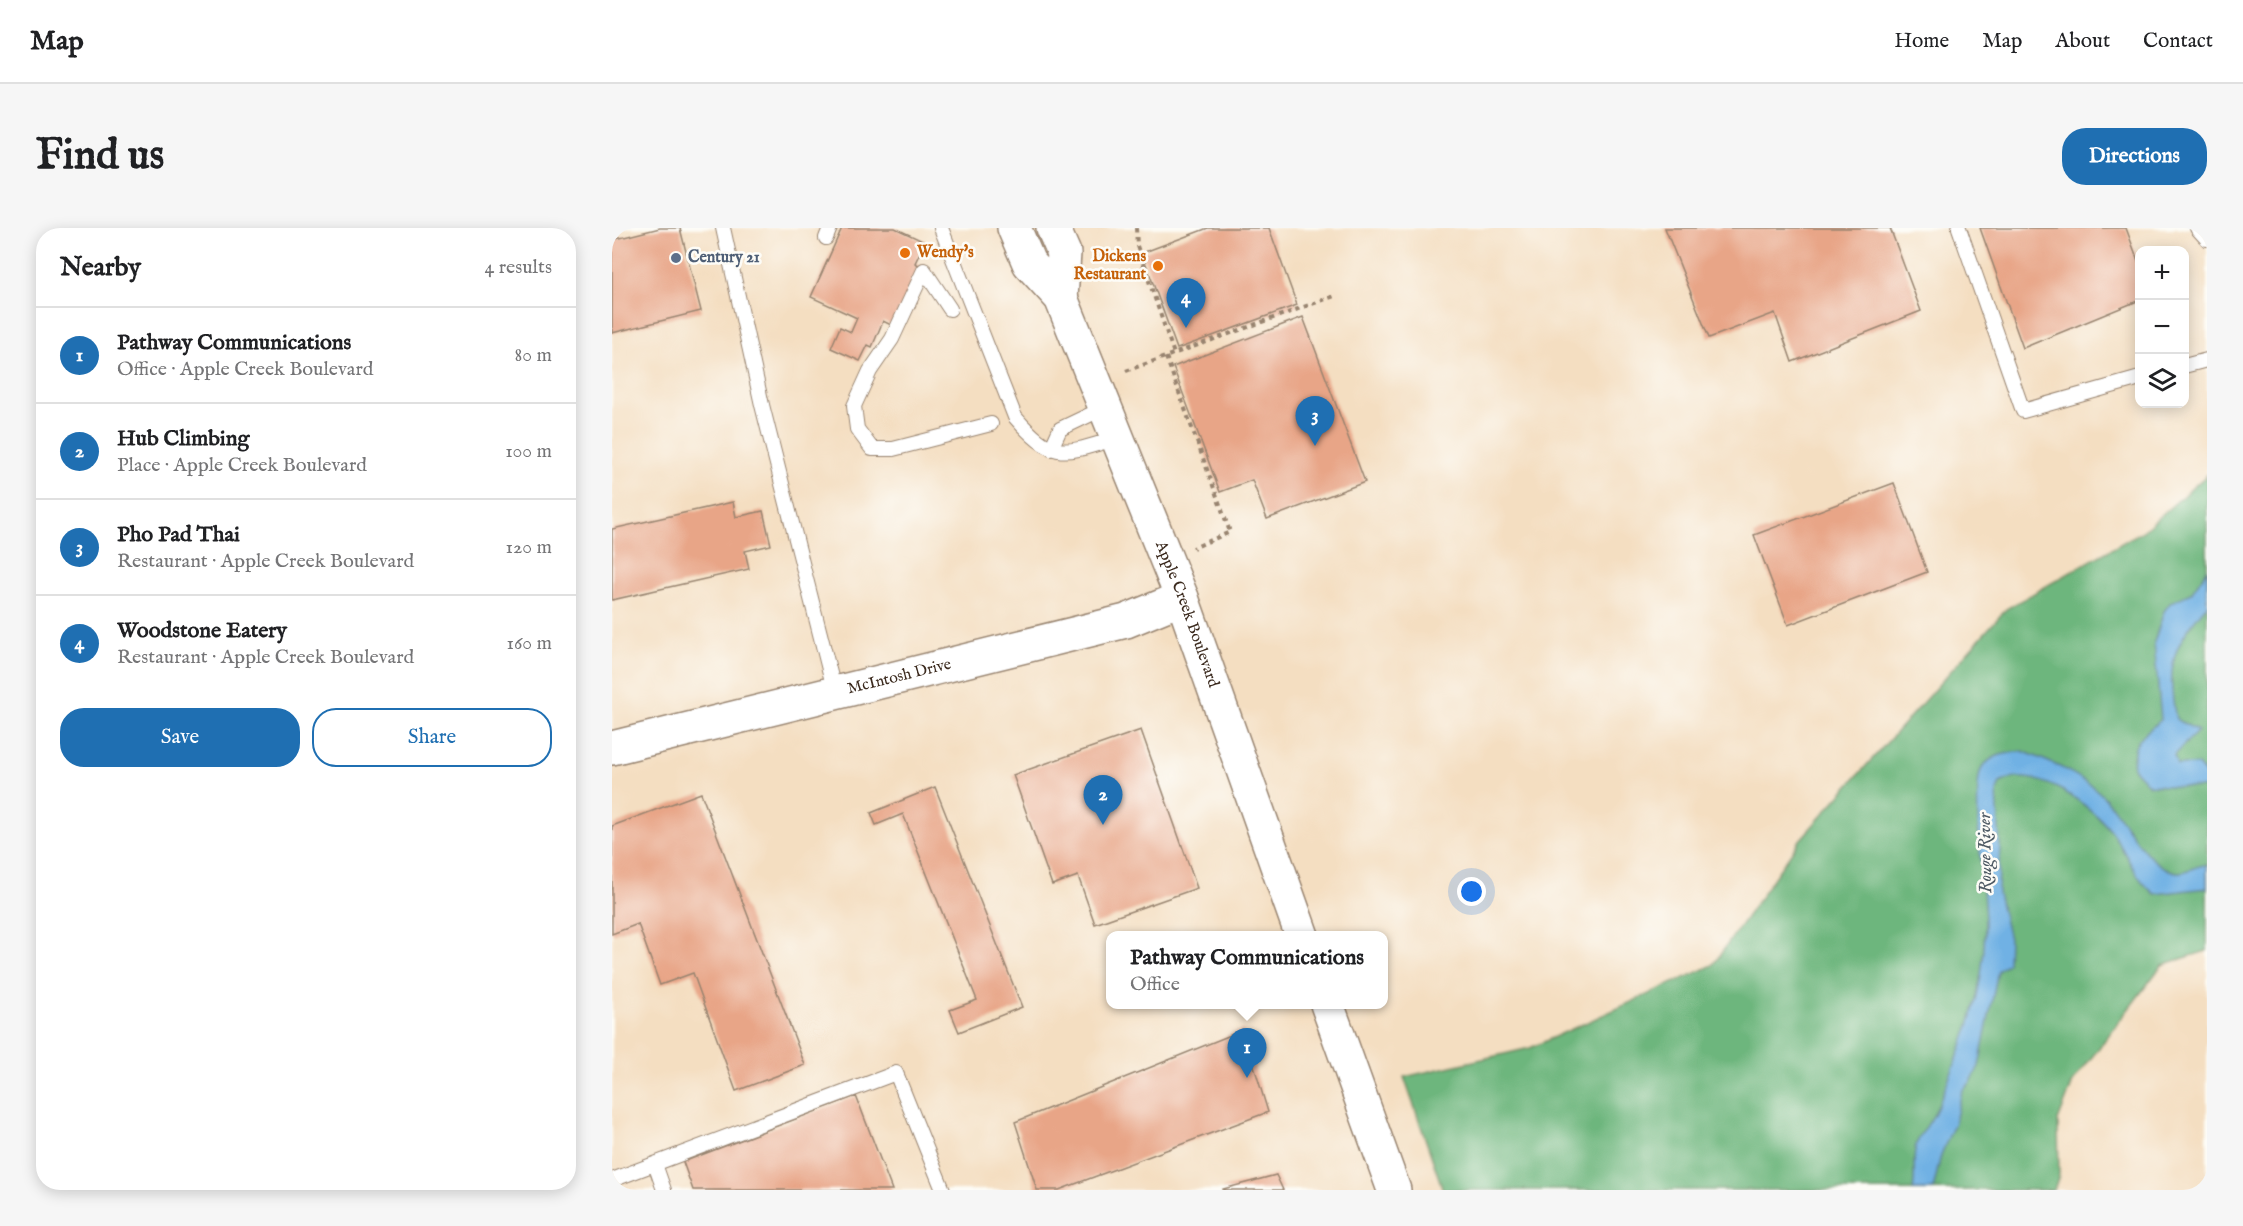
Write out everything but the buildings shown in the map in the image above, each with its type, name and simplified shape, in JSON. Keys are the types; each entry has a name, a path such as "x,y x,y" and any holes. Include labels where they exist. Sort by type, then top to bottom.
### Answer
{"main road":[{"name":"Apple Creek Boulevard","path":"1014,228 1029,263 1061,298 1182,598 1300,931"},
{"name":"Apple Creek Boulevard","path":"1053,228 1064,253 1061,298"},
{"name":"McIntosh Drive","path":"612,748 835,695 1126,621 1182,598"},
{"path":"1328,1009 1394,1190"}],"lane":[{"path":"723,228 762,405 835,695"},
{"path":"941,228 1015,417 1032,436 1051,449 1069,453 1111,423"},
{"path":"1959,228 2023,411 2135,379"},
{"path":"2197,228 2207,239"},
{"path":"950,309 924,270 892,339 870,371 854,406 857,429 872,449 893,449 991,424"},
{"path":"2189,365 2207,360"},
{"path":"1051,449 1060,429 1111,423"},
{"path":"612,1180 897,1073 943,1190"},
{"path":"655,1164 664,1190"}],"path":[{"path":"1136,228 1137,246 1174,354"},
{"path":"1126,371 1337,295"},
{"path":"1166,357 1230,532 1193,548"}],"green space":[{"path":"2207,475 2207,951 2162,965 2073,1082 2058,1121 2059,1175 2054,1190 1443,1190 1404,1077 1530,1048 1713,965 1800,840 2006,609 2143,531"}],"water":[{"path":"2207,570 2207,605 2195,619 2179,645 2172,670 2172,684 2176,719 2198,731 2174,755 2177,765 2198,765 2207,776 2207,792 2204,788 2149,785 2133,768 2133,759 2139,740 2161,720 2154,642 2164,611 2171,602 2191,593"},
{"name":"Rouge River","path":"2022,751 2063,769 2092,786 2108,802 2144,850 2165,868 2180,872 2207,865 2207,888 2155,894 2142,881 2104,823 2078,800 2046,783 2030,779 2014,778 2000,783 1997,791 2000,846 1998,893 2009,939 2008,963 1998,971 1979,1066 1971,1082 1962,1091 1955,1122 1941,1155 1933,1190 1913,1190 1916,1145 1934,1114 1955,1064 1970,1021 1981,977 1985,913 1978,819 1979,779 1982,768 1990,760 2000,755"}],"place":[{"name":"Wendy's","path":"905,253"},
{"name":"Century 21","path":"676,258"},
{"name":"Dickens Restaurant","path":"1158,266"},
{"name":"Woodstone Eatery","path":"1186,328"},
{"name":"Pho Pad Thai","path":"1315,446"},
{"name":"Hub Climbing","path":"1103,825"},
{"name":"Pathway Communications","path":"1247,1078"}]}
